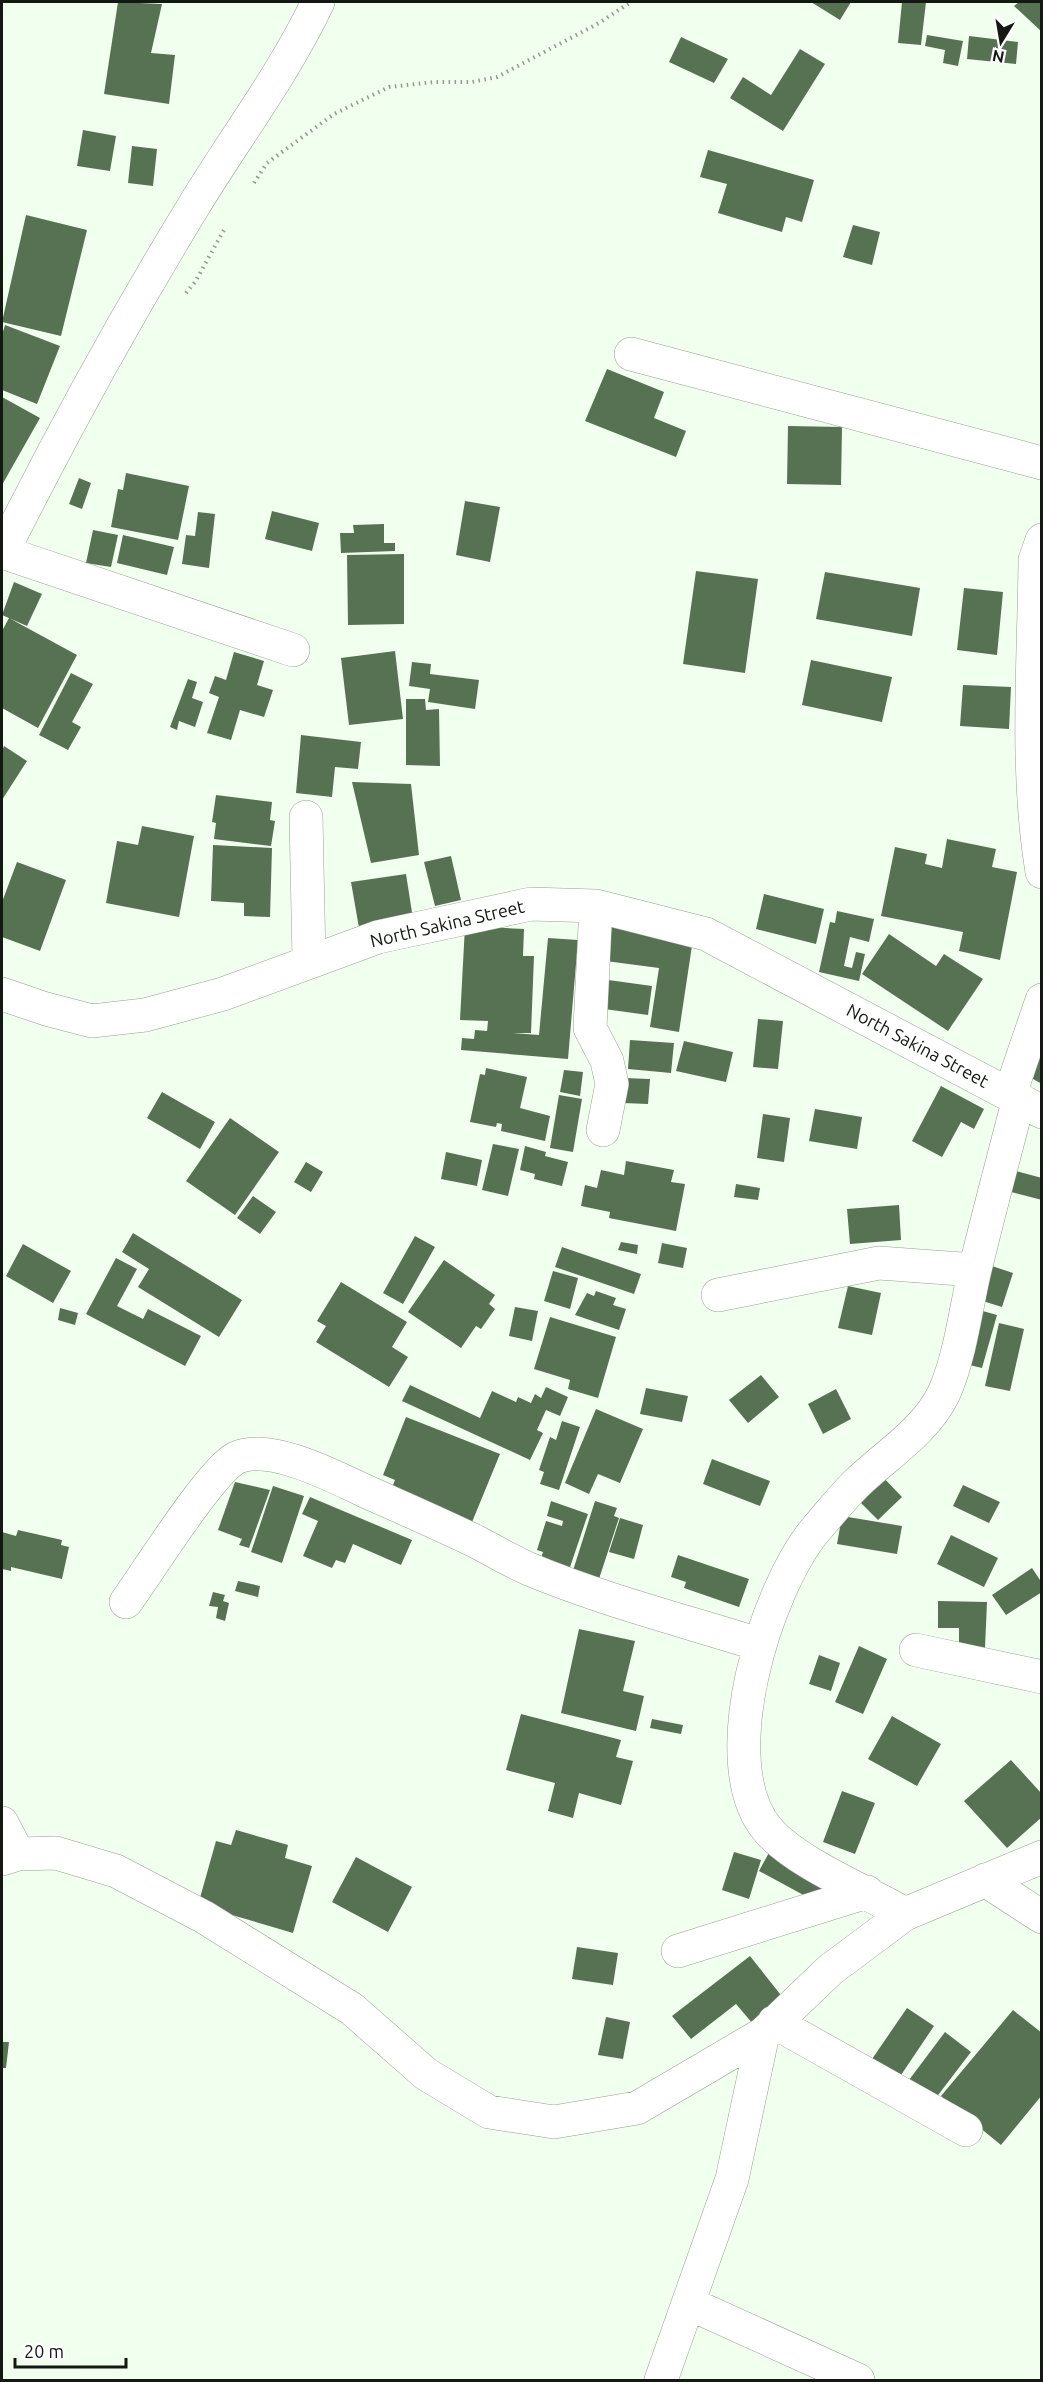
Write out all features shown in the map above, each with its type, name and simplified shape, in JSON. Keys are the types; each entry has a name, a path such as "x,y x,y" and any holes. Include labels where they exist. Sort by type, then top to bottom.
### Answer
{"street":[{"path":"293,650 2,553 67,424 117,334 194,205 303,33 318,2"},
{"path":"631,354 1041,463"},
{"path":"1041,540 1035,560 1032,778 1041,872"},
{"path":"306,817 309,960"},
{"name":"North Sakina Street","path":"2,994 92,1021 145,1015 223,994 309,960 378,937 531,904 596,906 706,934 1024,1102"},
{"path":"596,906 591,1028 607,1061 612,1084 603,1130"},
{"path":"905,1914 796,1854 767,1830 748,1796 744,1773 745,1725 758,1644 788,1575 814,1531 855,1485 920,1427 944,1393 958,1347 975,1270 1024,1102 1041,1000"},
{"path":"718,1295 879,1263 975,1270"},
{"path":"126,1602 198,1500 223,1469 237,1458 257,1455 285,1458 326,1473 475,1541 529,1569 614,1599 758,1644"},
{"path":"916,1650 1041,1677"},
{"path":"2,1823 10,1857 56,1853 116,1871 204,1917 352,2009 426,2074 489,2112 554,2122 637,2108 768,2028 830,1970 905,1914 1041,1857"},
{"path":"985,1880 1041,1917"},
{"path":"678,1951 867,1892"},
{"path":"768,2028 966,2130"},
{"path":"661,2380 732,2179 768,2028"},
{"path":"688,2303 858,2380"}],"path":[{"path":"247,193 267,163 334,114 389,87 434,82 472,82 497,77 599,23 631,2"},
{"path":"181,299 195,282 228,222"}],"building":[{"path":"118,2 162,4 151,53 175,55 169,104 104,94"},
{"path":"811,2 851,2 840,20"},
{"path":"902,2 926,2 921,45 898,43"},
{"path":"1019,2 1042,2 1042,32 1014,6"},
{"path":"927,35 963,41 958,66 943,63 945,50 925,46"},
{"path":"969,36 1018,42 1016,64 967,59"},
{"path":"681,37 728,59 714,83 669,62"},
{"path":"800,49 825,64 783,131 730,98 743,77 771,95"},
{"path":"83,130 116,136 110,171 77,166"},
{"path":"132,146 157,149 153,186 128,183"},
{"path":"708,150 814,180 802,222 786,217 782,232 718,213 727,184 700,177"},
{"path":"26,215 87,230 61,336 2,322"},
{"path":"853,225 880,232 872,265 843,257"},
{"path":"5,325 60,346 37,404 2,390 2,335"},
{"path":"607,369 664,392 654,418 686,431 676,457 585,421"},
{"path":"2,397 40,418 2,485"},
{"path":"788,426 842,427 841,485 787,484"},
{"path":"126,473 189,486 178,540 111,527 118,489 123,490"},
{"path":"79,478 91,483 82,509 69,504"},
{"path":"465,501 500,507 490,562 456,555"},
{"path":"272,511 319,523 312,551 265,539"},
{"path":"198,512 215,514 209,568 182,564 186,535 195,536"},
{"path":"384,524 384,543 395,543 395,551 341,553 340,533 354,533 353,525"},
{"path":"93,530 118,535 111,567 86,563"},
{"path":"123,535 174,547 167,575 117,563"},
{"path":"404,554 404,624 348,625 347,555"},
{"path":"696,571 758,579 745,673 683,664"},
{"path":"825,572 920,588 912,636 816,619"},
{"path":"14,582 42,594 27,626 2,615"},
{"path":"964,588 1003,592 997,655 957,650"},
{"path":"9,618 77,655 38,728 2,708 2,631"},
{"path":"395,651 403,719 349,725 341,658"},
{"path":"234,652 264,661 257,685 273,690 264,717 240,710 231,740 207,733 219,697 209,693 215,676 226,680"},
{"path":"811,660 892,677 882,722 802,705"},
{"path":"412,662 431,664 430,674 479,680 475,709 428,702 430,689 409,686"},
{"path":"71,673 93,684 72,722 81,727 68,750 39,735"},
{"path":"188,679 197,682 192,698 203,702 195,727 179,721 177,730 170,727"},
{"path":"963,685 1011,687 1009,729 960,726"},
{"path":"406,699 425,699 426,710 439,709 440,766 406,765"},
{"path":"301,735 361,742 358,769 335,767 332,797 296,793"},
{"path":"4,746 27,761 2,800 2,751"},
{"path":"352,782 411,784 419,855 371,863"},
{"path":"216,795 272,802 270,820 275,821 271,846 214,839 216,823 212,822"},
{"path":"142,826 194,836 179,917 106,903 117,841 138,845"},
{"path":"947,839 996,849 992,867 1017,872 1000,960 959,951 963,932 881,916 895,847 927,854 925,864 942,868"},
{"path":"213,845 272,848 270,917 244,916 244,903 211,901"},
{"path":"451,856 461,900 435,906 424,862"},
{"path":"17,862 66,880 40,951 2,937 2,902"},
{"path":"406,874 413,919 359,928 351,882"},
{"path":"764,894 824,909 816,944 756,929"},
{"path":"837,911 874,919 869,942 850,937 844,966 852,968 856,952 865,954 859,981 819,972 830,922 835,923"},
{"path":"465,926 524,929 523,956 534,956 531,1033 513,1033 539,1035 548,938 578,940 568,1059 461,1050 462,1038 474,1039 475,1030 487,1031 488,1021 460,1020"},
{"path":"603,926 693,939 679,1032 650,1027 659,968 598,960"},
{"path":"889,934 936,966 944,954 983,979 948,1031 862,974"},
{"path":"601,979 652,986 648,1015 597,1008"},
{"path":"758,1019 783,1021 778,1069 753,1067"},
{"path":"630,1040 674,1043 671,1073 628,1069"},
{"path":"684,1041 733,1052 726,1082 676,1071"},
{"path":"1042,1048 1042,1084 1024,1074"},
{"path":"486,1068 527,1077 520,1108 550,1116 545,1141 501,1131 502,1124 497,1123 496,1127 470,1122 480,1074 485,1075"},
{"path":"564,1070 583,1072 580,1096 560,1092"},
{"path":"624,1078 650,1079 648,1104 623,1103"},
{"path":"941,1086 984,1109 974,1129 961,1122 942,1157 912,1141"},
{"path":"162,1092 215,1122 200,1149 147,1118"},
{"path":"559,1095 582,1099 573,1152 550,1148"},
{"path":"815,1109 862,1117 857,1149 809,1141"},
{"path":"763,1114 790,1118 784,1162 757,1158"},
{"path":"230,1118 279,1152 235,1215 186,1181"},
{"path":"493,1144 519,1149 508,1196 482,1190"},
{"path":"525,1146 546,1152 545,1156 568,1162 562,1186 534,1179 535,1174 520,1170"},
{"path":"446,1152 482,1160 477,1186 441,1179"},
{"path":"626,1161 674,1170 671,1182 685,1184 676,1231 609,1218 610,1212 581,1206 585,1185 597,1188 601,1170 624,1175"},
{"path":"306,1162 323,1172 311,1192 294,1182"},
{"path":"1008,1169 1042,1178 1042,1200 1003,1190"},
{"path":"736,1184 760,1188 758,1200 734,1197"},
{"path":"253,1196 276,1212 260,1234 237,1218"},
{"path":"899,1205 901,1240 850,1244 847,1209"},
{"path":"133,1233 242,1300 219,1337 138,1287 149,1269 122,1252"},
{"path":"415,1236 435,1247 403,1304 383,1293"},
{"path":"621,1242 638,1245 637,1254 618,1250"},
{"path":"662,1243 687,1248 683,1268 658,1263"},
{"path":"23,1244 71,1271 53,1303 6,1276"},
{"path":"562,1247 641,1274 634,1294 555,1267"},
{"path":"116,1258 137,1269 117,1306 143,1319 148,1309 201,1336 185,1366 86,1314"},
{"path":"444,1260 495,1295 489,1304 495,1309 481,1329 476,1326 461,1348 408,1312"},
{"path":"983,1263 1013,1273 1002,1307 973,1298"},
{"path":"553,1271 578,1278 570,1309 544,1301"},
{"path":"341,1282 407,1322 392,1347 408,1357 389,1387 316,1342 326,1326 317,1321"},
{"path":"848,1286 881,1293 872,1335 838,1328"},
{"path":"596,1291 616,1298 613,1305 626,1309 619,1330 575,1315 587,1293 594,1296"},
{"path":"515,1307 538,1311 532,1341 509,1336"},
{"path":"60,1308 78,1313 75,1325 58,1320"},
{"path":"972,1308 997,1315 982,1368 957,1362"},
{"path":"550,1317 616,1337 598,1398 568,1389 570,1380 534,1369"},
{"path":"999,1323 1024,1329 1010,1391 985,1386"},
{"path":"761,1375 779,1397 748,1423 729,1400"},
{"path":"410,1385 480,1418 492,1391 516,1402 518,1397 531,1403 535,1394 541,1398 546,1387 568,1397 560,1416 546,1410 537,1430 543,1433 530,1460 402,1401"},
{"path":"646,1388 688,1396 682,1422 640,1414"},
{"path":"836,1389 851,1419 823,1434 808,1404"},
{"path":"596,1409 643,1429 620,1483 598,1474 589,1494 565,1483"},
{"path":"406,1417 500,1454 470,1527 389,1495 395,1480 383,1475"},
{"path":"562,1421 580,1427 559,1490 540,1484 544,1472 539,1470 550,1437 556,1440"},
{"path":"712,1459 770,1481 760,1506 703,1484"},
{"path":"880,1474 902,1497 878,1520 856,1498"},
{"path":"235,1482 270,1490 249,1548 239,1545 242,1539 218,1530"},
{"path":"963,1485 1000,1502 989,1523 953,1506"},
{"path":"273,1486 304,1496 282,1563 251,1552"},
{"path":"310,1497 412,1540 401,1565 353,1544 345,1563 336,1560 332,1568 303,1556 318,1521 302,1514"},
{"path":"551,1501 588,1514 567,1576 541,1558 543,1552 537,1550 546,1521 562,1526 563,1521 547,1516"},
{"path":"595,1501 617,1508 614,1516 619,1518 596,1588 570,1580"},
{"path":"842,1516 902,1526 897,1554 837,1544"},
{"path":"620,1518 643,1525 634,1559 609,1552"},
{"path":"18,1530 62,1540 61,1545 69,1547 62,1579 11,1567 11,1571 2,1569 2,1532 16,1536"},
{"path":"951,1535 998,1558 984,1587 937,1564"},
{"path":"678,1555 749,1579 739,1607 684,1588 686,1582 671,1577"},
{"path":"1032,1568 1042,1583 1042,1592 1006,1615 992,1595"},
{"path":"238,1581 260,1586 258,1597 235,1591"},
{"path":"213,1592 225,1595 223,1601 229,1603 225,1621 216,1618 218,1607 209,1606"},
{"path":"938,1601 987,1602 985,1648 959,1648 959,1628 938,1628"},
{"path":"579,1629 635,1641 623,1691 644,1696 636,1731 561,1713"},
{"path":"859,1646 887,1659 863,1714 835,1702"},
{"path":"819,1655 840,1663 831,1691 809,1684"},
{"path":"521,1714 621,1740 616,1757 633,1761 621,1805 579,1793 573,1818 548,1811 555,1783 506,1770"},
{"path":"892,1716 941,1744 917,1786 868,1759"},
{"path":"652,1719 683,1725 681,1734 650,1728"},
{"path":"1011,1760 1042,1794 1042,1817 1007,1848 964,1801"},
{"path":"842,1791 875,1803 855,1854 823,1842"},
{"path":"236,1830 288,1845 285,1858 312,1866 293,1933 198,1905 216,1841 231,1845"},
{"path":"771,1849 832,1883 820,1904 759,1871"},
{"path":"734,1852 761,1860 749,1899 722,1890"},
{"path":"356,1857 412,1887 388,1932 332,1902"},
{"path":"577,1947 618,1953 613,1985 572,1979"},
{"path":"750,1956 784,1999 753,2024 736,2004 691,2039 672,2016"},
{"path":"907,2008 934,2026 897,2081 870,2062"},
{"path":"1013,2010 1042,2033 1042,2095 1001,2145 941,2096"},
{"path":"606,2017 630,2022 623,2059 598,2055"},
{"path":"945,2032 971,2052 932,2103 906,2084"},
{"path":"2,2042 9,2042 6,2068 2,2068"}]}
